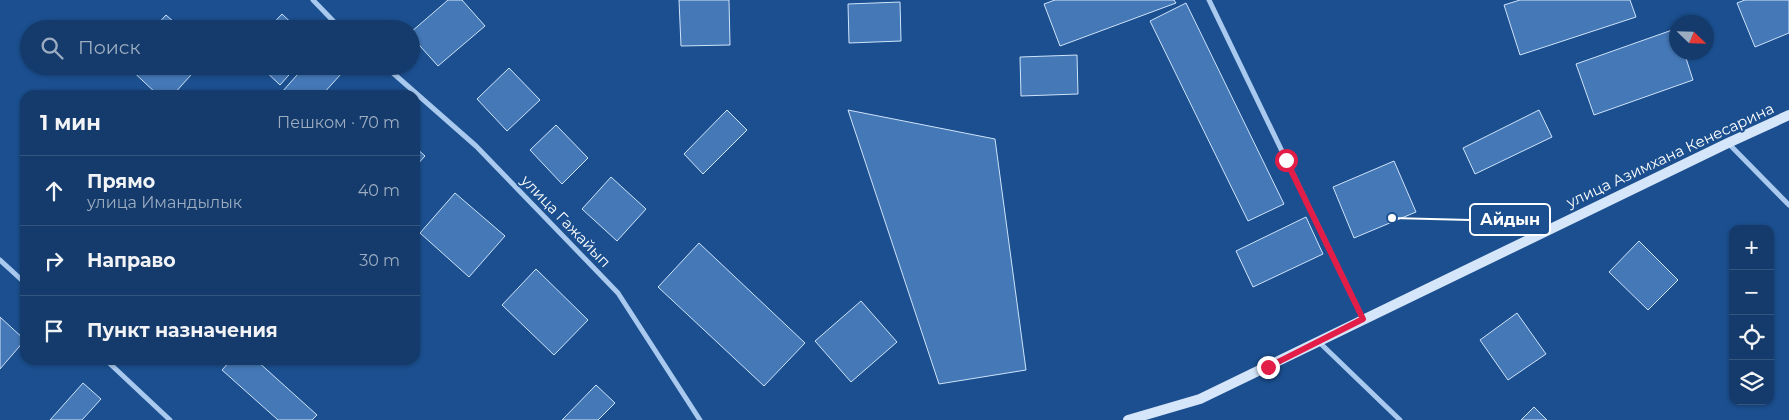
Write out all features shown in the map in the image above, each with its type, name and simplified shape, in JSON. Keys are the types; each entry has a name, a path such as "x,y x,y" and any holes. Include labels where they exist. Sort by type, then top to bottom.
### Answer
{"street":[{"path":"313,0 332,20"},
{"path":"1209,0 1363,319"},
{"name":"улица Гажайып","path":"394,75 412,90"},
{"name":"улица Гажайып","path":"420,97 476,146 618,293 700,420"},
{"name":"улица Азимхана Кенесарина","path":"1128,420 1200,399 1789,115"},
{"path":"1728,143 1789,205"},
{"path":"0,260 20,279"},
{"path":"1319,342 1400,420"},
{"path":"111,365 170,420"}],"building":[{"path":"448,0 462,0 485,26 438,66 420,46 420,24"},
{"path":"679,0 729,0 730,45 681,46"},
{"path":"1055,0 1174,0 1176,3 1060,46 1044,4"},
{"path":"1520,0 1630,0 1636,17 1520,55 1504,5"},
{"path":"1745,0 1789,0 1789,33 1755,47 1737,3"},
{"path":"900,2 901,41 849,43 848,4"},
{"path":"1186,3 1284,204 1248,221 1150,21"},
{"path":"282,14 288,20 276,20"},
{"path":"166,15 172,20 161,20"},
{"path":"1669,31 1669,60 1687,60 1693,80 1594,115 1576,64"},
{"path":"1077,55 1078,94 1021,96 1020,57"},
{"path":"509,68 540,100 507,131 477,99"},
{"path":"137,75 191,75 177,90 153,90"},
{"path":"269,75 289,75 280,85"},
{"path":"297,75 340,75 327,90 284,90"},
{"path":"727,110 747,130 703,174 684,154"},
{"path":"848,110 995,139 1026,370 939,384"},
{"path":"1539,110 1552,137 1475,174 1463,148"},
{"path":"556,125 588,158 562,184 530,150"},
{"path":"420,152 425,156 420,162"},
{"path":"1394,161 1416,212 1354,238 1333,187"},
{"path":"611,177 646,209 617,241 582,209"},
{"path":"455,193 505,236 469,277 420,233"},
{"path":"1306,217 1323,254 1253,287 1236,251"},
{"path":"1639,241 1678,280 1648,310 1609,272"},
{"path":"699,243 805,343 764,386 658,287"},
{"path":"536,269 588,320 554,355 502,305"},
{"path":"861,301 897,342 851,382 815,341"},
{"path":"1517,313 1546,354 1508,380 1480,340"},
{"path":"0,317 20,335 20,346 0,369"},
{"path":"226,365 262,365 317,415 312,420 278,420 222,370"},
{"path":"83,383 101,399 82,420 50,420"},
{"path":"596,385 615,403 598,420 562,420"},
{"path":"1534,407 1547,420 1521,420"}],"place":[{"name":"Айдын","path":"1392,218"}],"route":[{"path":"1268,367 1363,319 1286,160"}]}
